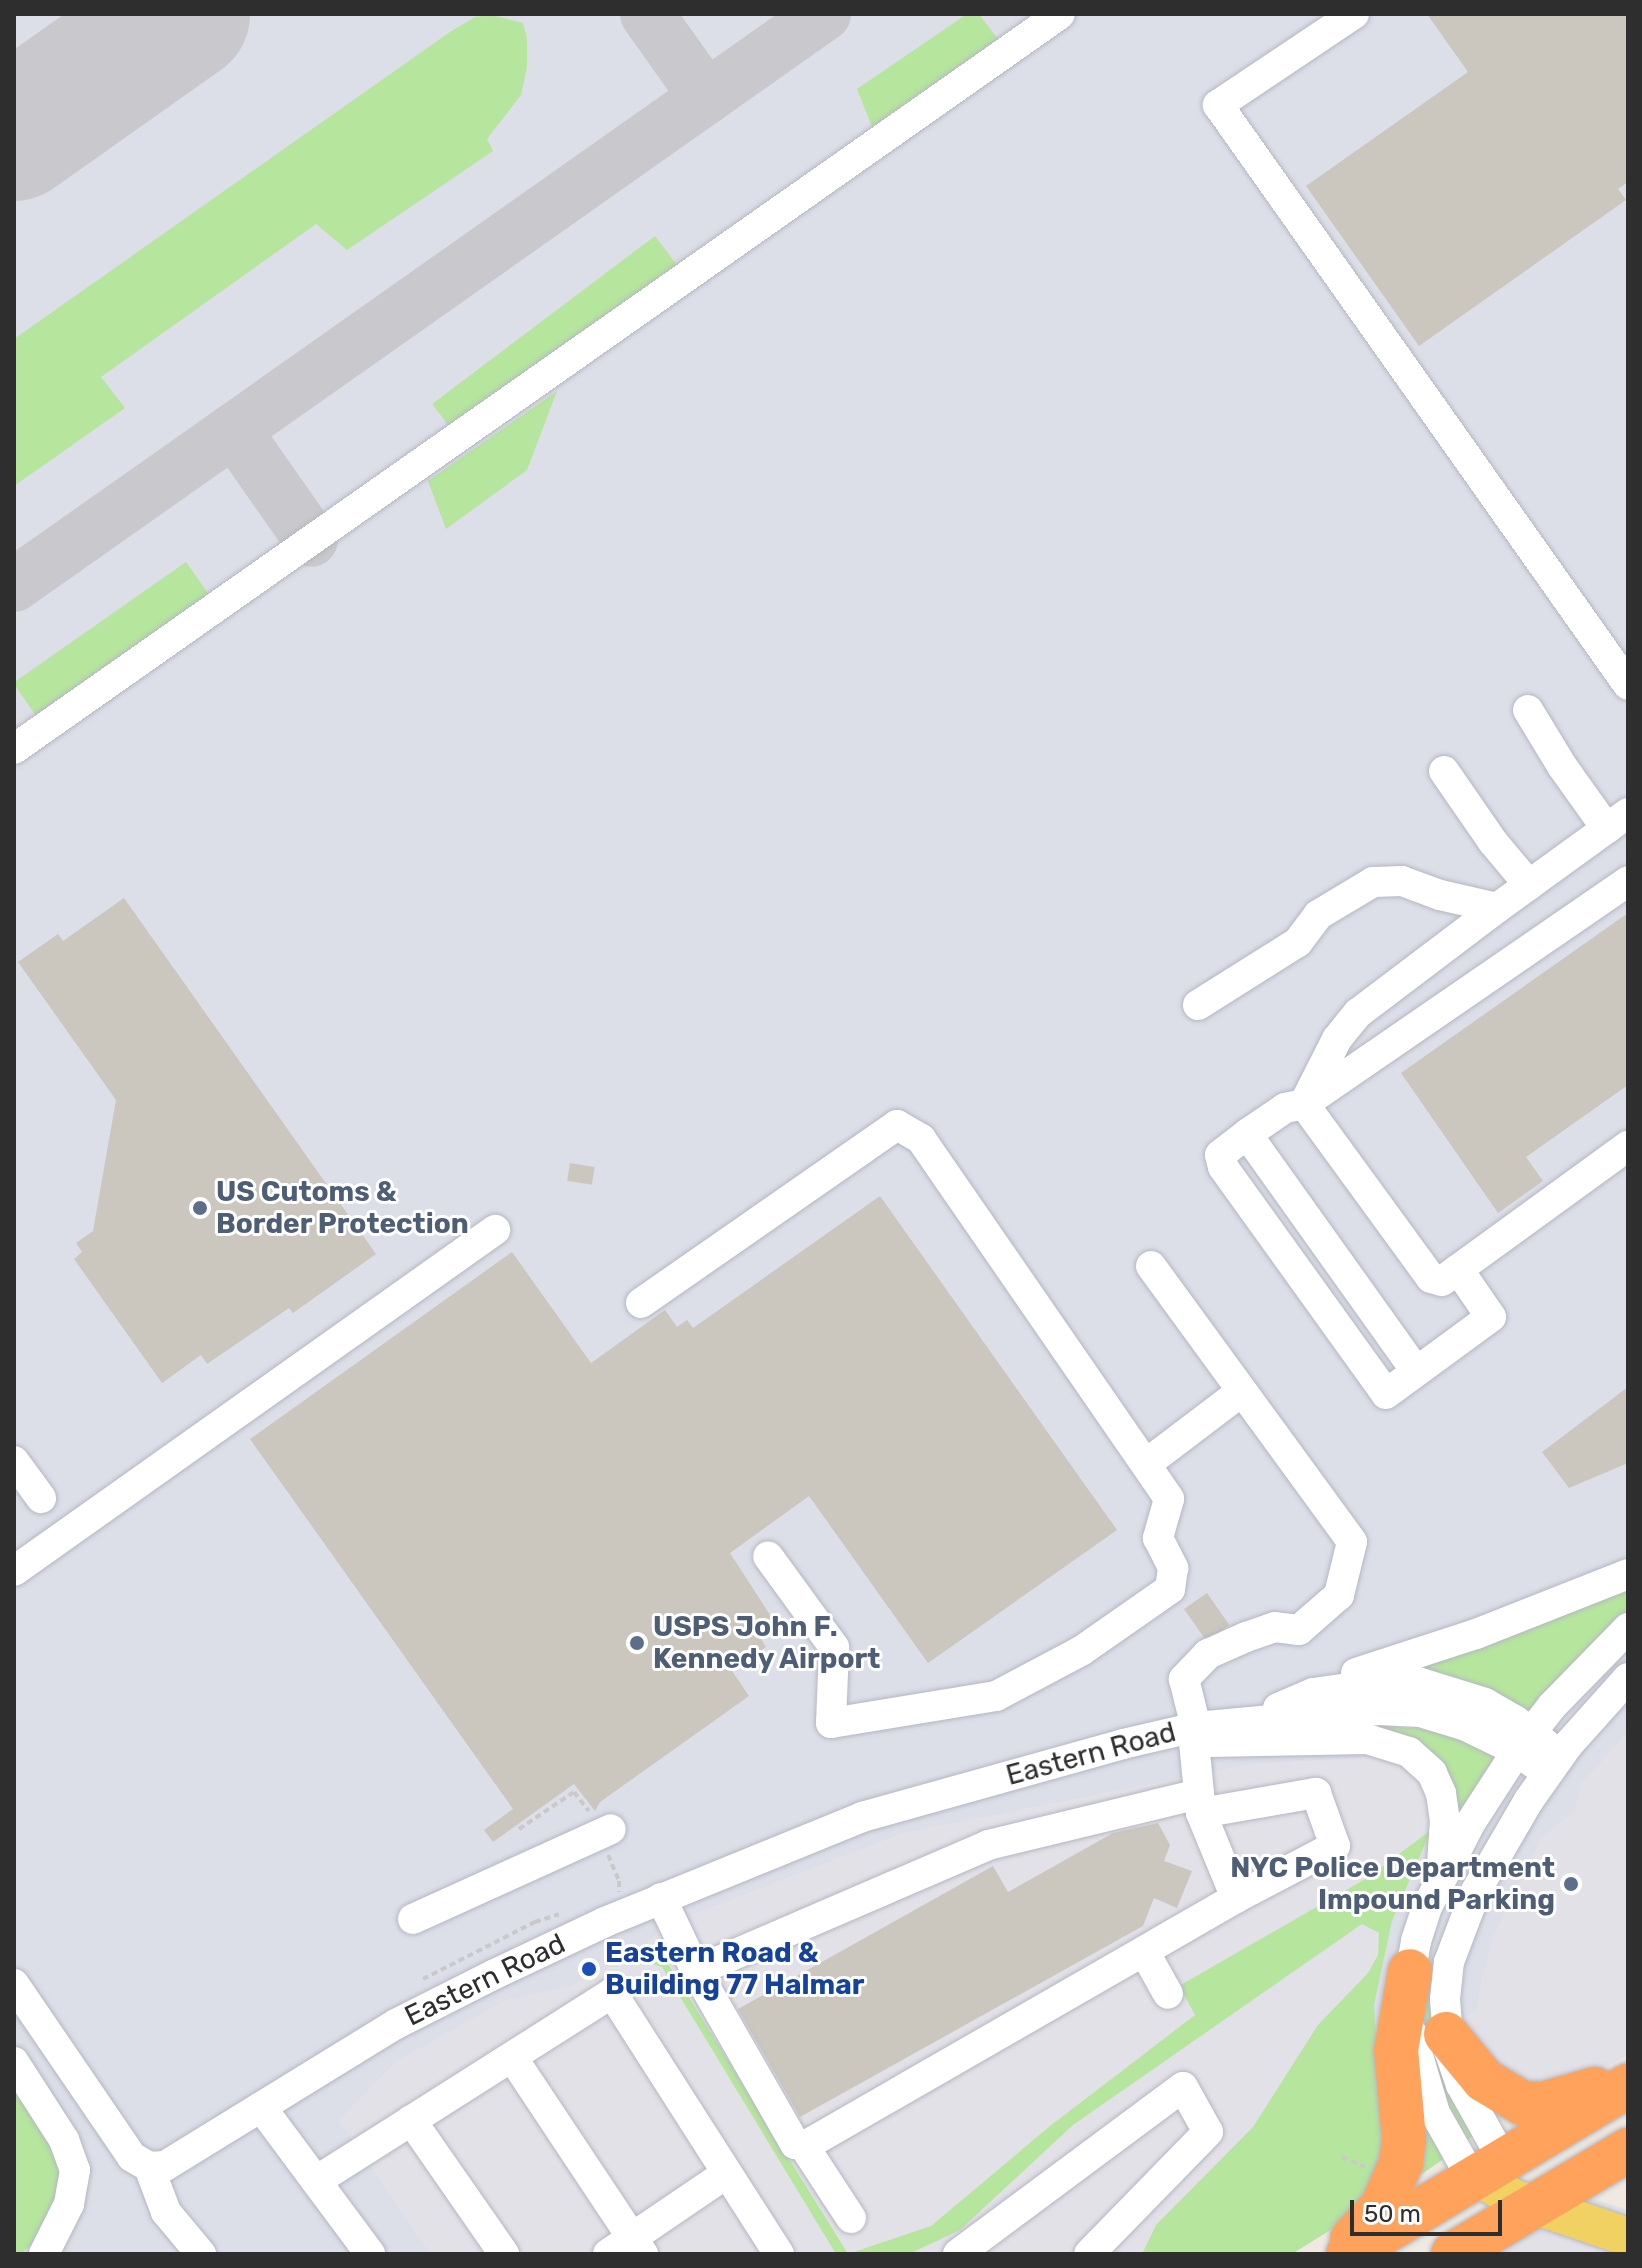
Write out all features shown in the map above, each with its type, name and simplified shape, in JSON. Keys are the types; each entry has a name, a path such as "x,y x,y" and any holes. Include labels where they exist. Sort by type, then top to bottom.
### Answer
{"highway":[{"path":"1338,2254 1382,2207 1401,2163 1404,2139 1396,2050 1410,1971"},
{"path":"1446,2034 1484,2080 1522,2103 1543,2104 1628,2078"},
{"path":"1348,2254 1628,2086"},
{"path":"1453,2254 1488,2242 1531,2205 1628,2150"}],"main road":[{"path":"1490,2168 1531,2205 1628,2237"}],"street":[{"path":"14,749 1060,14"},
{"path":"1354,14 1218,105 1628,685"},
{"path":"1304,1104 1337,1039 1358,1013 1618,821 1562,766 1528,710"},
{"path":"1444,771 1529,885"},
{"path":"1198,1005 1298,942 1318,915 1373,882 1402,881 1453,898 1497,908"},
{"path":"1458,1269 1491,1317 1416,1371 1247,1134 1285,1108 1304,1104 1628,881"},
{"path":"1304,1104 1431,1278 1442,1281 1628,1146"},
{"path":"641,1303 897,1125 921,1139 1169,1499 1158,1538 1173,1568 1170,1589 1081,1651 996,1696 831,1723 834,1647 768,1556"},
{"path":"14,1571 495,1230"},
{"path":"1151,1266 1352,1542 1339,1595 1299,1630 1275,1627 1246,1637 1208,1654 1184,1679 1195,1735 1200,1804 1236,1898"},
{"path":"1146,1464 1241,1392"},
{"path":"14,1461 41,1498"},
{"path":"1313,1693 1337,1679 1476,1634 1628,1574"},
{"path":"1490,2168 1451,2143 1426,2091 1412,2042 1410,1971 1421,1922 1438,1883 1524,1742 1578,1677 1628,1628"},
{"path":"1490,2168 1446,2034 1446,1982 1459,1929 1501,1844 1553,1765 1628,1678"},
{"name":"Eastern Road","path":"149,2167 165,2166 396,2024 605,1922 862,1817 1123,1744 1195,1735 1247,1721 1313,1693 1390,1682 1418,1682 1485,1703 1524,1742 1553,1765"},
{"name":"Eastern Road","path":"1247,1721 1379,1710 1420,1712 1524,1742"},
{"path":"1195,1735 1367,1739 1409,1752 1432,1773 1441,1793 1444,1851 1438,1883"},
{"path":"661,1898 696,1971 795,2144 804,2146 1236,1898 1335,1846 1316,1793 1200,1804 988,1845 696,1971"},
{"path":"413,1919 603,1830"},
{"path":"1144,1951 1168,1994"},
{"path":"14,1984 132,2157 149,2167 166,2212 201,2254"},
{"path":"316,2181 612,1993 779,2254"},
{"path":"512,2057 628,2249 727,2173"},
{"path":"14,2062 64,2140 75,2170 69,2204 44,2254"},
{"path":"958,2254 1183,2087 1208,2132 1089,2254"},
{"path":"261,2107 370,2254"},
{"path":"411,2120 504,2254"},
{"path":"804,2146 851,2218"}],"path":[{"path":"519,1829 574,1792 603,1830 619,1881 617,1894"},
{"path":"423,1979 535,1922 568,1913"}],"shaded area":[{"path":"14,14 1628,14 1628,1731 1581,1784 1575,1811 1542,1837 1494,1935 1481,1980 1477,2010 1365,2077 1374,2005 1392,1921 1431,1830 1431,1806 1415,1773 1380,1757 1252,1764 904,1833 669,1924 626,1959 569,1987 507,2000 397,2061 339,2120 431,2254 14,2254"},
{"name":"NYC Police Department Impound Parking","path":"1628,1717 1628,2055 1562,2090 1497,2080 1461,2020 1484,1914"},
{"path":"1380,1757 1415,1773 1431,1806 1431,1830 1392,1921 1332,2229 1292,2254 431,2254 339,2120 397,2061 507,2000 569,1987 669,1924 904,1833 1252,1764"},
{"path":"1582,2195 1628,2210 1628,2254 1479,2254"}],"green space":[{"path":"967,14 979,14 998,39 872,127 857,89"},
{"path":"492,15 523,23 527,38 527,67 521,95 487,139 493,151 347,250 316,224 101,377 125,408 14,486 14,339 450,32 475,17"},
{"path":"655,236 678,267 456,435 432,404"},
{"path":"557,391 527,470 446,529 428,481"},
{"path":"186,562 209,595 36,716 14,682"},
{"path":"1628,1586 1628,1611 1524,1716 1412,1666"},
{"path":"1378,1726 1423,1729 1452,1737 1498,1757 1456,1821 1377,1731"},
{"path":"1431,1830 1392,1921 1374,2005 1383,2164 1365,2200 1332,2229 1292,2254 1142,2254 1156,2225 1253,2127 1318,2025 1368,1973 1378,1955 1379,1933 1362,1924 1073,2125 960,2230 909,2254 848,2254 931,2226 1050,2126 1195,2015 1179,1986 1367,1878"},
{"path":"657,1946 848,2254 836,2254 662,1967 638,1959"},
{"path":"1423,1961 1433,1963 1433,1992 1473,2136 1464,2143 1449,2118 1421,2018"},
{"path":"14,2077 54,2139 65,2184 41,2237 20,2254 14,2254"},
{"path":"1421,2122 1445,2158 1422,2174 1410,2174"}],"building":[{"path":"1427,14 1628,14 1628,182 1618,189 1626,200 1419,346 1306,186 1468,72"},
{"path":"124,898 376,1254 293,1313 289,1308 207,1364 201,1355 162,1383 74,1259 82,1252 76,1243 93,1231 116,1100 18,962 58,934 63,941"},
{"path":"1628,913 1628,1085 1526,1157 1543,1181 1498,1213 1401,1073"},
{"path":"570,1163 595,1167 592,1185 567,1181"},
{"path":"880,1196 1117,1530 928,1663 809,1496 730,1553 774,1621 757,1633 766,1647 732,1671 749,1696 600,1802 595,1811 574,1784 493,1842 484,1830 513,1809 250,1439 512,1252 591,1363 665,1310 677,1327 687,1320 693,1328"},
{"path":"1628,1387 1628,1463 1569,1488 1542,1452"},
{"path":"1207,1593 1229,1625 1206,1641 1184,1609"},
{"path":"1158,1823 1170,1845 1164,1861 1192,1871 1177,1908 1154,1898 1143,1926 800,2117 738,2009 993,1866 1008,1892 1113,1833"}],"taxiway":[{"path":"647,14 706,97"},
{"path":"14,585 824,14"},
{"path":"234,430 311,540"}],"runway":[{"path":"14,133 182,14"}],"place":[{"name":"US Cutoms & Border Protection","path":"200,1208"},
{"name":"USPS John F. Kennedy Airport","path":"637,1643"},
{"name":"NYC Police Department Impound Parking","path":"1571,1884"},
{"name":"Eastern Road & Building 77 Halmar","path":"589,1969"}]}
